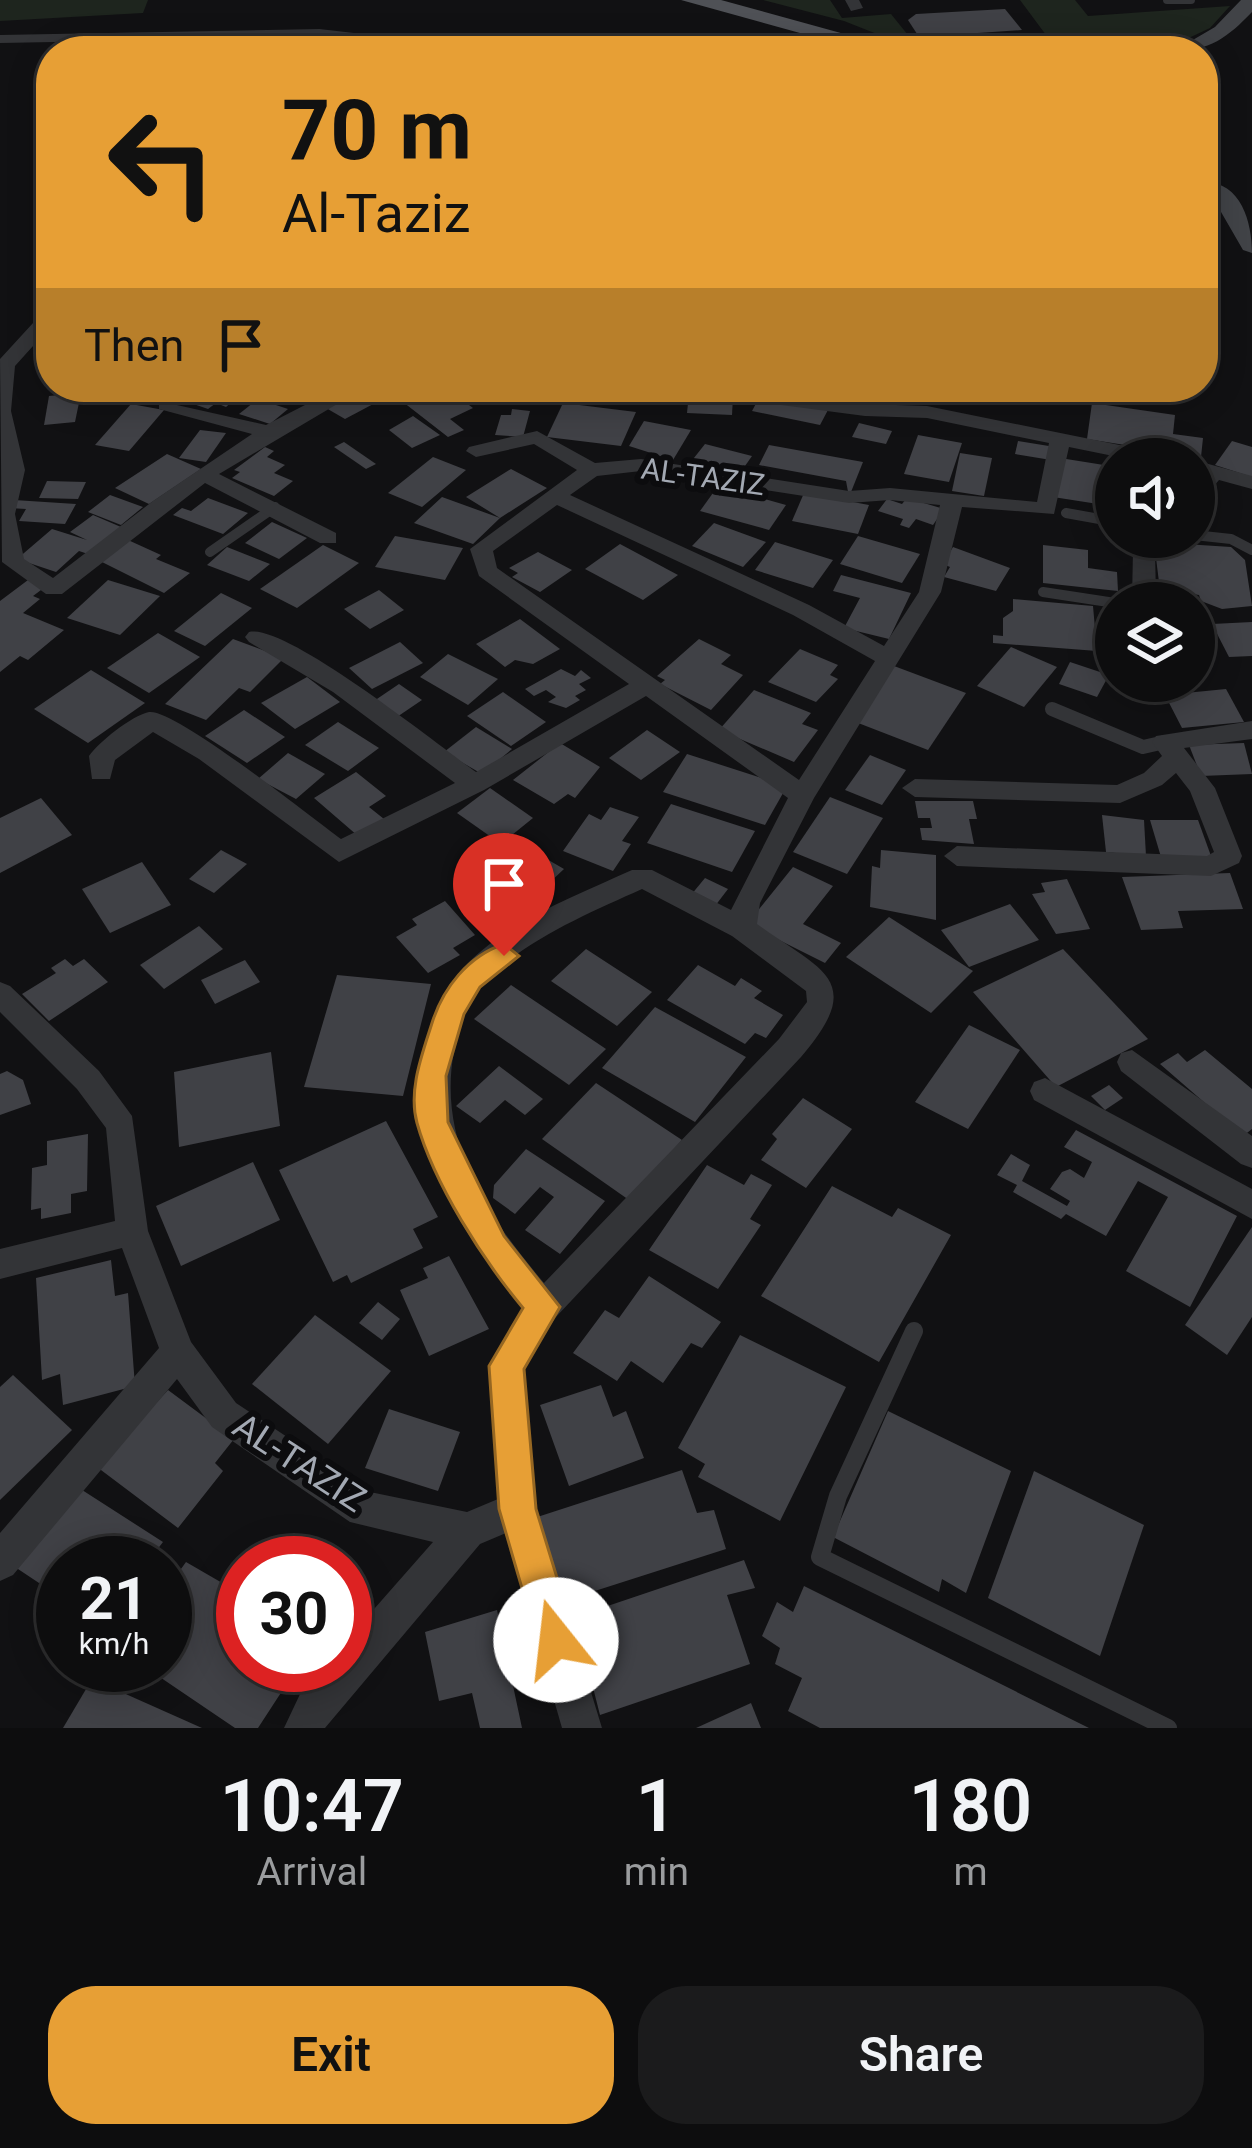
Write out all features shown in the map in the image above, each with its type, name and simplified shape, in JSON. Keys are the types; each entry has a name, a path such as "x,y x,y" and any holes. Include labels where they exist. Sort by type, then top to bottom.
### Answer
{"main road":[{"path":"693,0 835,36"},
{"path":"1213,36 1252,0"},
{"path":"667,3 788,36"},
{"path":"1218,49 1252,27"},
{"path":"1224,196 1252,245"},
{"path":"1219,241 1252,270"}],"street":[{"path":"36,331 5,365 1,411 14,470 4,514 13,562 54,589 126,530 320,402"},
{"path":"832,402 927,412 1095,447"},
{"path":"166,405 272,433"},
{"path":"476,451 537,436 591,470 481,549 487,571 802,795"},
{"name":"AL-TAZIZ","path":"591,470 640,465 849,497 953,498 1046,509 1060,440"},
{"path":"1215,471 1252,483"},
{"path":"207,476 328,538"},
{"path":"554,496 801,610 888,658"},
{"path":"742,928 746,903 802,795 930,592 953,498"},
{"path":"256,637 313,664 352,699 475,784"},
{"path":"101,773 102,756 152,720 208,753 339,853 475,784 650,683"},
{"path":"915,788 1120,794 1153,779 1171,750 1252,730"},
{"path":"957,856 1210,866 1229,856 1202,788 1171,750"},
{"path":"543,1307 492,1247 432,1122 431,1076 450,1012 470,979 573,908 642,877 742,928 818,984 822,1008 543,1307 506,1366 518,1509 582,1728"},
{"name":"AL-TAZIZ","path":"1,996 88,1079 121,1125 132,1231 178,1352 224,1415 363,1509 467,1531"},
{"path":"1132,1062 1252,1154"},
{"path":"1045,1091 1252,1204"},
{"path":"0,1264 132,1231"},
{"path":"0,1562 178,1352"},
{"path":"304,1728 314,1706 467,1531 518,1509"}],"lane":[{"path":"1167,0 1191,0"},
{"path":"160,36 346,36"},
{"path":"0,39 36,38"},
{"path":"210,552 275,507"},
{"path":"1066,514 1095,519"},
{"path":"1215,537 1252,550"},
{"path":"1043,592 1095,600"},
{"path":"1052,709 1143,747 1171,750"},
{"path":"914,1331 838,1496 820,1557 1168,1728"}],"shaded area":[{"path":"0,0 148,0 143,13 0,21"},
{"path":"763,0 830,0 842,18 891,14 909,36 882,36"},
{"path":"1020,0 1075,0 1088,16 1230,6 1210,28 1193,36 1019,36 1046,35"}],"building":[{"path":"1005,9 1022,30 918,36 908,20 916,14"},
{"path":"48,402 79,402 75,422 44,425"},
{"path":"188,402 232,402 226,407 216,403 208,409"},
{"path":"254,402 288,409 270,424 239,414"},
{"path":"337,402 377,402 345,419 326,408"},
{"path":"403,402 465,402 473,408 450,419 464,430 448,437"},
{"path":"688,402 733,402 732,415 687,413"},
{"path":"757,402 789,402 828,410 820,425 752,411"},
{"path":"563,403 636,412 621,446 547,437"},
{"path":"1092,403 1175,415 1173,434 1203,438 1095,440 1087,439"},
{"path":"131,404 164,410 129,451 95,445"},
{"path":"512,409 530,411 523,437 495,435 501,415 511,415"},
{"path":"413,416 440,435 412,448 389,430"},
{"path":"644,421 691,430 673,460 629,446"},
{"path":"859,423 892,431 886,444 852,437"},
{"path":"200,430 226,433 206,462 179,458"},
{"path":"918,435 962,443 949,482 904,474"},
{"path":"1018,441 1055,447 1051,460 1015,454"},
{"path":"1232,441 1252,447 1252,477 1215,465"},
{"path":"344,442 376,464 366,469 334,447"},
{"path":"705,444 752,456 738,476 690,463"},
{"path":"769,445 863,462 849,497 846,481 759,465"},
{"path":"265,447 274,451 267,457 285,465 274,473 293,481 274,496 232,478 240,472 234,470"},
{"path":"960,453 992,458 984,496 952,491"},
{"path":"167,454 201,469 149,504 115,488"},
{"path":"433,457 466,470 422,507 388,493"},
{"path":"1060,458 1095,464 1095,504 1053,497"},
{"path":"511,469 547,488 500,518 466,497"},
{"path":"47,481 86,482 78,499 39,498"},
{"path":"718,486 786,505 769,530 700,511"},
{"path":"804,493 869,505 858,534 792,521"},
{"path":"110,495 143,507 121,525 88,512"},
{"path":"442,497 500,518 473,544 414,523"},
{"path":"208,498 248,513 223,534 173,515 182,508 191,511"},
{"path":"907,498 944,509 933,525 916,519 909,528 900,525 903,519 878,511 887,499 902,504"},
{"path":"14,500 76,504 65,524 19,521 26,509 9,508"},
{"path":"93,515 121,527 88,554 79,551 56,572 17,559 52,529 87,540 70,532"},
{"path":"272,522 307,538 279,559 245,543"},
{"path":"714,523 766,542 743,567 692,546"},
{"path":"395,536 463,548 445,580 375,567"},
{"path":"858,536 920,554 902,583 840,564"},
{"path":"128,540 161,555 156,559 190,573 164,593 100,561"},
{"path":"775,542 833,560 813,588 755,570"},
{"path":"620,544 678,575 643,600 585,569"},
{"path":"323,545 359,563 297,608 260,589"},
{"path":"1043,545 1088,550 1088,568 1117,572 1118,582 1095,582 1095,589 1043,583"},
{"path":"1215,546 1231,547 1245,560 1252,606 1215,606 1215,582 1159,582 1156,558 1215,558"},
{"path":"227,547 270,564 249,581 207,565"},
{"path":"953,547 1010,568 996,591 944,577 950,567 943,564"},
{"path":"538,552 572,570 540,592 512,577 518,573 509,568"},
{"path":"841,575 911,593 889,639 844,628 860,598 833,591"},
{"path":"28,580 45,587 33,596 40,599 23,613 64,630 28,660 20,656 0,672 0,601"},
{"path":"108,580 160,596 120,635 67,618"},
{"path":"379,590 404,610 370,629 344,609"},
{"path":"221,593 252,608 205,646 174,631"},
{"path":"1013,599 1093,606 1095,651 993,643 993,635 1003,636 1003,618 1013,611"},
{"path":"520,619 560,649 533,664 515,660 505,667 476,644"},
{"path":"1252,622 1252,656 1229,657 1215,624"},
{"path":"158,633 200,657 149,693 107,668"},
{"path":"233,639 284,658 250,692 239,688 206,720 165,704"},
{"path":"699,639 731,655 721,664 743,675 711,710 660,684 665,680 657,676"},
{"path":"400,642 423,663 372,689 349,668"},
{"path":"1011,647 1057,667 1024,707 977,686"},
{"path":"800,649 838,665 830,675 838,679 816,702 768,682"},
{"path":"448,654 498,679 468,705 420,677"},
{"path":"1070,662 1095,670 1095,696 1059,684"},
{"path":"894,666 966,693 928,750 853,721"},
{"path":"561,669 575,676 581,670 591,678 579,684 586,690 575,696 580,700 566,708 548,702 556,697 546,690 534,696 525,689"},
{"path":"91,670 145,703 88,743 34,709"},
{"path":"307,677 340,702 295,729 261,703"},
{"path":"399,684 422,700 394,719 371,703"},
{"path":"1226,689 1244,722 1182,728 1169,702 1215,702 1215,690"},
{"path":"754,690 811,713 802,724 818,730 794,762 719,730"},
{"path":"503,692 546,722 511,746 467,716"},
{"path":"244,710 285,737 247,763 205,736"},
{"path":"338,722 379,748 348,771 305,745"},
{"path":"476,727 512,749 482,774 444,752"},
{"path":"647,730 680,752 641,780 609,758"},
{"path":"560,743 600,767 575,798 568,794 554,804 513,780"},
{"path":"1244,743 1252,774 1201,776 1189,745"},
{"path":"288,753 325,774 296,799 258,779"},
{"path":"687,754 787,786 765,825 663,792"},
{"path":"870,755 906,770 882,805 845,790"},
{"path":"356,772 386,796 369,807 384,819 358,836 314,798"},
{"path":"490,788 533,818 501,844 457,813"},
{"path":"830,797 883,818 847,874 793,852"},
{"path":"41,798 72,835 0,873 0,818"},
{"path":"915,801 973,801 977,819 969,819 974,844 922,840 920,828 932,828 930,818 918,818"},
{"path":"671,804 755,831 732,872 647,843"},
{"path":"610,807 639,817 622,841 631,844 613,871 563,851 589,814 601,820"},
{"path":"1102,815 1144,820 1146,856 1106,852"},
{"path":"1150,820 1198,820 1211,856 1161,857"},
{"path":"519,843 564,869 515,915 458,879 492,849 504,857"},
{"path":"221,850 247,864 214,893 189,879"},
{"path":"881,850 936,855 936,920 870,907 872,866 880,868"},
{"path":"142,862 171,905 110,933 82,889"},
{"path":"793,867 833,886 803,924 841,943 825,963 747,924"},
{"path":"1230,873 1243,909 1178,911 1183,928 1141,930 1122,877"},
{"path":"705,878 728,889 715,906 691,895"},
{"path":"1067,879 1090,929 1056,934 1032,894 1045,892 1041,883"},
{"path":"445,901 475,935 453,948 460,955 428,973 396,937 417,925 412,919"},
{"path":"1010,904 1039,940 969,967 941,930"},
{"path":"889,917 973,971 931,1013 846,957"},
{"path":"199,926 223,949 164,989 140,965"},
{"path":"586,949 652,992 617,1026 551,981"},
{"path":"1063,949 1148,1039 1056,1087 973,992"},
{"path":"65,959 73,966 84,959 108,982 49,1021 22,994 56,973 51,968"},
{"path":"245,960 260,982 215,1004 201,980"},
{"path":"698,965 735,986 741,978 762,991 754,998 783,1015 766,1038 755,1033 745,1044 667,1000"},
{"path":"337,975 431,984 403,1096 304,1087"},
{"path":"511,985 606,1049 569,1085 474,1019"},
{"path":"655,1007 746,1057 695,1122 602,1068"},
{"path":"969,1025 1020,1050 968,1129 915,1102"},
{"path":"1205,1050 1252,1089 1252,1129 1243,1136 1160,1064 1178,1053 1187,1062"},
{"path":"271,1052 280,1126 179,1147 174,1072"},
{"path":"499,1066 543,1099 525,1115 505,1100 480,1123 456,1106"},
{"path":"7,1071 23,1080 31,1104 0,1115 0,1074"},
{"path":"596,1083 682,1140 629,1200 542,1139"},
{"path":"1109,1085 1123,1098 1105,1110 1091,1096"},
{"path":"803,1098 852,1129 806,1188 761,1160 777,1139 772,1134"},
{"path":"386,1121 438,1217 413,1229 423,1248 351,1283 347,1275 333,1282 279,1170"},
{"path":"1076,1130 1237,1216 1190,1307 1126,1271 1168,1197 1138,1181 1106,1236 1066,1214 1061,1219 1013,1192 1017,1185 997,1175 1011,1154 1030,1165 1022,1181 1067,1206 1070,1201 1050,1189 1070,1169 1084,1178 1092,1162 1064,1147"},
{"path":"88,1134 87,1191 71,1194 71,1213 41,1219 41,1208 31,1210 32,1168 47,1165 47,1141"},
{"path":"526,1149 605,1201 560,1254 525,1230 554,1197 540,1187 515,1214 493,1198 494,1185"},
{"path":"253,1162 280,1220 181,1266 156,1206"},
{"path":"707,1165 744,1185 751,1174 772,1185 750,1219 761,1225 718,1289 649,1250"},
{"path":"832,1186 892,1217 898,1208 951,1235 879,1362 761,1296"},
{"path":"1252,1227 1252,1317 1227,1355 1185,1325"},
{"path":"449,1256 489,1329 429,1356 400,1290 428,1278 423,1268"},
{"path":"111,1260 115,1296 128,1293 135,1386 63,1405 60,1374 42,1380 36,1278"},
{"path":"649,1276 721,1322 702,1348 691,1343 663,1383 631,1361 617,1381 573,1353 605,1310 619,1318"},
{"path":"378,1302 400,1319 382,1340 359,1323"},
{"path":"315,1315 391,1371 328,1444 252,1384"},
{"path":"740,1335 846,1387 780,1521 698,1477 705,1464 678,1448"},
{"path":"13,1375 72,1430 0,1500 0,1387"},
{"path":"601,1385 613,1417 626,1411 644,1458 569,1486 540,1405"},
{"path":"168,1390 234,1439 215,1463 223,1471 178,1528 97,1467"},
{"path":"389,1409 460,1432 438,1491 365,1468"},
{"path":"888,1411 1011,1471 966,1593 942,1579 939,1592 833,1537"},
{"path":"682,1470 697,1513 714,1510 726,1549 548,1606 525,1521"},
{"path":"1034,1471 1144,1525 1100,1656 988,1598"},
{"path":"79,1488 154,1536 40,1536"},
{"path":"36,1541 36,1581 15,1567"},
{"path":"744,1560 755,1588 727,1595 750,1664 600,1715 575,1617"},
{"path":"192,1565 216,1579 216,1692 281,1692 258,1728 235,1728 182,1692 192,1692"},
{"path":"804,1586 1089,1728 820,1728 788,1711 802,1678 775,1664 780,1648 762,1636 777,1602 793,1612"},
{"path":"497,1610 522,1728 480,1728 472,1693 439,1701 425,1632"},
{"path":"84,1692 121,1692 202,1728 63,1728"},
{"path":"751,1703 761,1728 696,1728"}],"route":[{"path":"504,956 470,979 450,1012 431,1076 432,1122 492,1247 543,1307 506,1366 518,1509 556,1640"}]}
